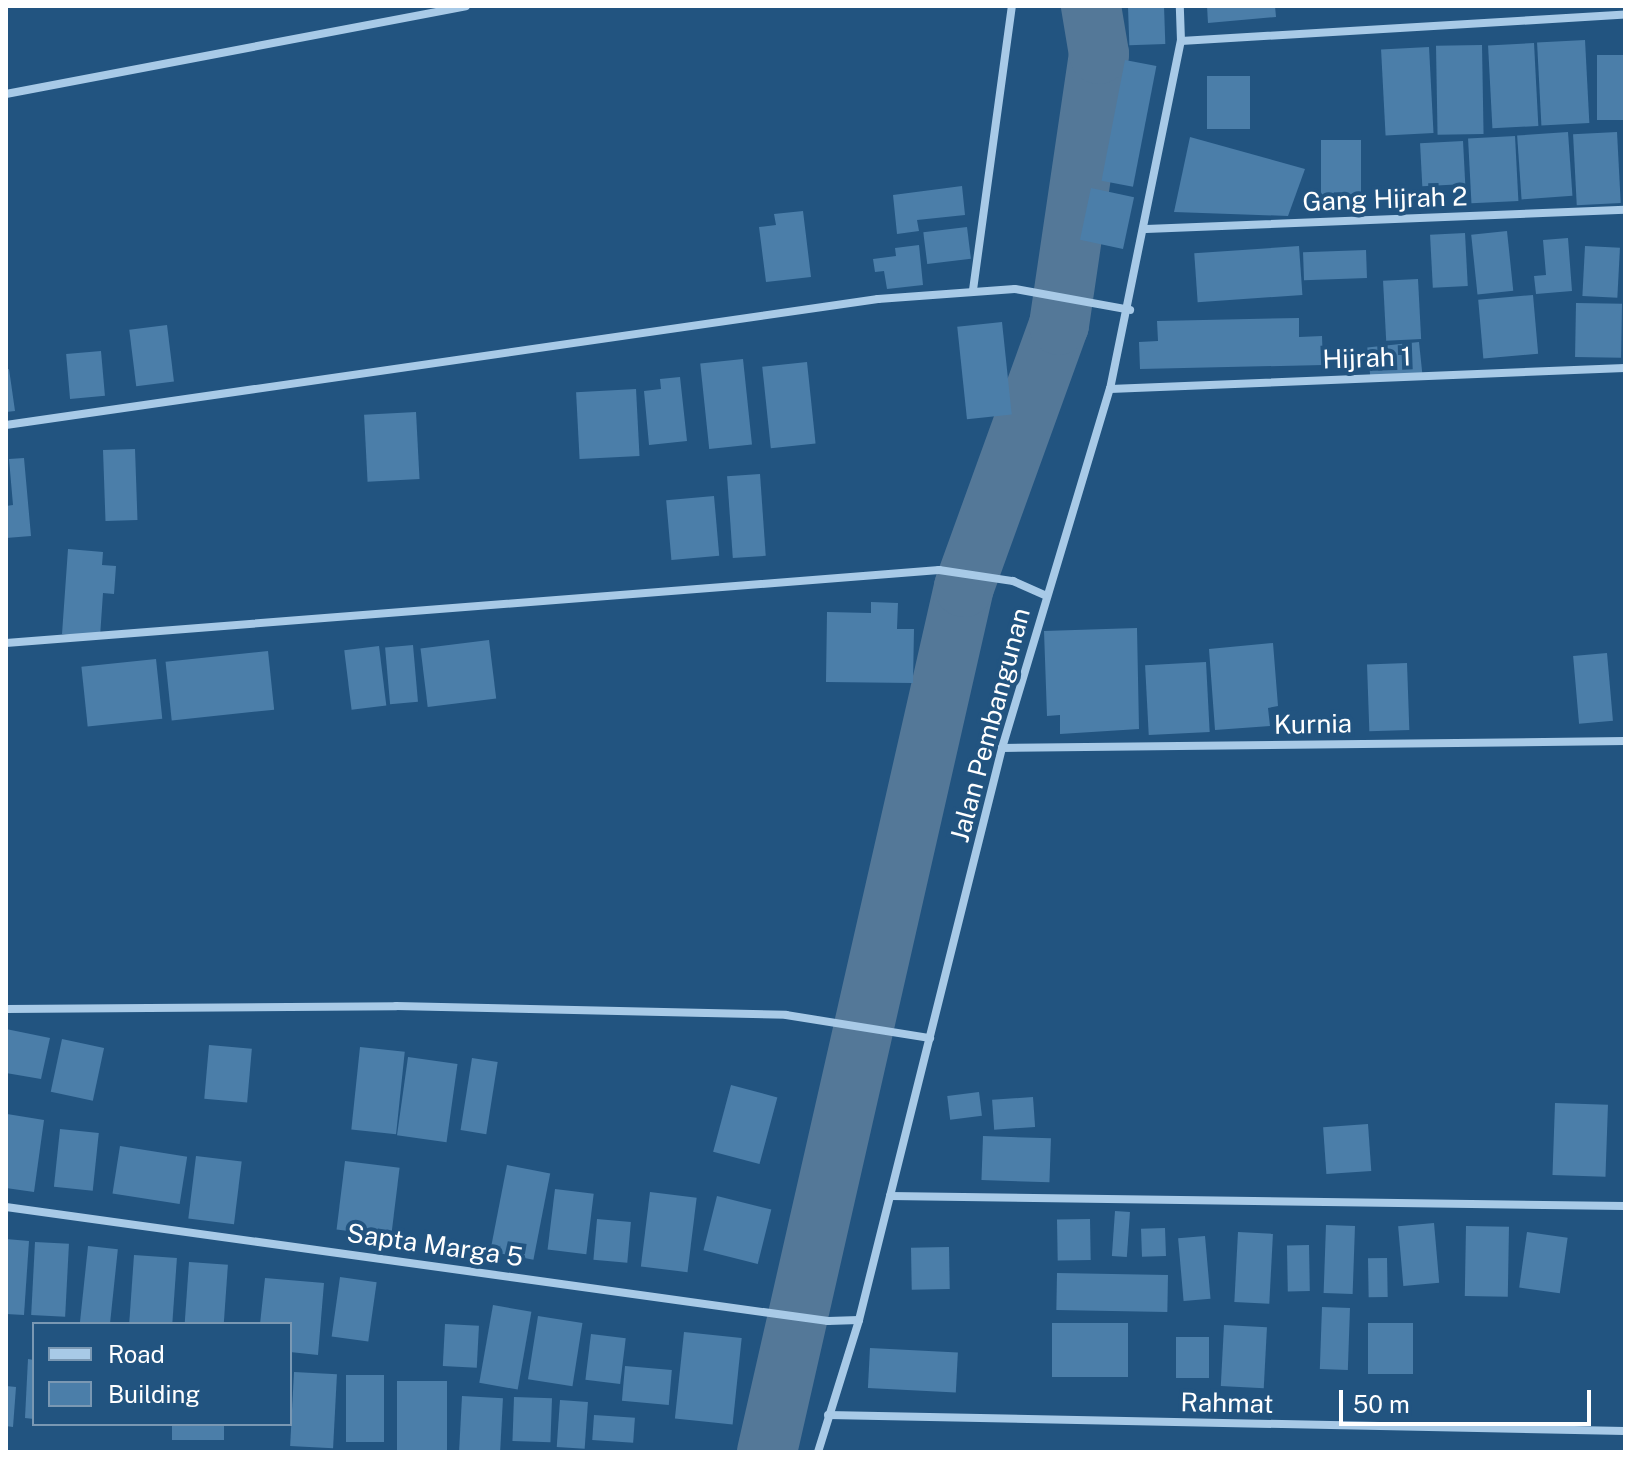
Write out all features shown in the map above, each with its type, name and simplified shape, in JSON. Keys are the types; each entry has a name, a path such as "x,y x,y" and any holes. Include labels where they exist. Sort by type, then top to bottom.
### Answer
{"street":[{"path":"6,94 466,6"},
{"path":"973,290 1012,6"},
{"name":"Jalan Pembangunan","path":"818,1452 859,1320 1002,748 1110,389 1130,310 1181,41 1180,6"},
{"path":"1181,41 1625,15"},
{"name":"Gang Hijrah 2","path":"1146,229 1625,210"},
{"path":"6,425 665,328 973,290 1015,289 1130,310"},
{"name":"Hijrah 1","path":"1110,389 1625,368"},
{"path":"6,643 939,570 1013,581 1046,596"},
{"name":"Kurnia","path":"1002,748 1625,741"},
{"path":"6,1009 396,1006 818,1018 930,1038"},
{"path":"890,1196 1625,1206"},
{"name":"Sapta Marga 5","path":"6,1207 733,1309 828,1321 859,1320"},
{"name":"Rahmat","path":"828,1415 1625,1431"}],"building":[{"path":"1164,6 1165,44 1129,45 1128,7"},
{"path":"1207,6 1275,6 1276,17 1208,23"},
{"path":"1585,40 1589,123 1541,125 1537,43"},
{"path":"1534,43 1538,126 1492,128 1488,45"},
{"path":"1482,45 1484,134 1438,135 1436,46"},
{"path":"1429,47 1434,133 1386,135 1381,50"},
{"path":"1597,55 1625,55 1625,120 1597,120"},
{"path":"1125,60 1156,66 1133,187 1102,181"},
{"path":"1207,76 1250,76 1250,129 1207,129"},
{"path":"1568,132 1572,196 1522,199 1517,136"},
{"path":"1617,132 1621,203 1577,205 1573,134"},
{"path":"1515,136 1518,201 1471,203 1468,138"},
{"path":"1190,137 1305,169 1288,216 1174,212"},
{"path":"1321,140 1361,140 1361,203 1321,203"},
{"path":"1463,141 1465,184 1422,186 1420,143"},
{"path":"962,186 965,215 917,220 919,231 897,234 893,195"},
{"path":"1091,188 1134,197 1123,249 1080,240"},
{"path":"803,211 811,277 766,282 759,227 776,225 774,214"},
{"path":"967,227 971,259 927,264 923,232"},
{"path":"1507,231 1513,291 1477,294 1471,235"},
{"path":"1465,233 1468,286 1433,288 1430,235"},
{"path":"1568,238 1572,291 1536,294 1534,276 1546,275 1543,240"},
{"path":"919,245 923,285 887,289 884,271 875,272 873,259 896,256 895,248"},
{"path":"1299,246 1302,295 1198,302 1194,253"},
{"path":"1585,246 1620,248 1617,298 1582,296"},
{"path":"1366,250 1367,278 1304,280 1303,252"},
{"path":"1418,279 1421,339 1386,341 1383,281"},
{"path":"1533,295 1538,354 1483,359 1478,300"},
{"path":"1576,303 1622,304 1621,358 1575,357"},
{"path":"1299,318 1299,337 1322,336 1323,365 1140,369 1139,342 1158,341 1157,321"},
{"path":"1002,322 1012,414 967,419 957,327"},
{"path":"167,325 174,382 136,386 129,330"},
{"path":"1419,342 1422,373 1371,378 1367,347"},
{"path":"101,351 105,396 70,399 66,354"},
{"path":"743,359 752,445 709,449 700,363"},
{"path":"807,362 816,444 771,448 762,367"},
{"path":"9,369 15,411 6,412 6,370"},
{"path":"680,377 687,441 649,445 644,391 661,389 660,379"},
{"path":"636,389 640,456 580,459 576,392"},
{"path":"416,412 420,479 368,482 364,415"},
{"path":"135,449 137,520 105,521 103,450"},
{"path":"24,458 31,536 6,538 6,506 13,505 9,459"},
{"path":"760,474 766,556 733,558 727,476"},
{"path":"714,496 719,556 671,560 666,500"},
{"path":"68,549 103,552 102,565 116,566 114,594 103,593 100,637 62,634"},
{"path":"871,602 898,603 897,629 914,629 913,683 826,682 827,612 871,613"},
{"path":"1137,628 1139,729 1060,734 1060,715 1047,716 1044,631"},
{"path":"489,640 496,699 428,707 421,648"},
{"path":"1273,643 1278,706 1268,708 1270,726 1215,730 1209,649"},
{"path":"413,645 418,702 390,704 385,647"},
{"path":"379,646 386,706 352,710 344,650"},
{"path":"268,651 274,710 172,720 166,662"},
{"path":"1607,653 1613,721 1579,724 1573,656"},
{"path":"156,659 162,719 88,727 81,667"},
{"path":"1206,662 1210,732 1149,735 1145,665"},
{"path":"1407,663 1409,730 1369,731 1367,664"},
{"path":"6,1029 50,1038 41,1079 6,1073"},
{"path":"62,1039 104,1048 93,1101 51,1092"},
{"path":"209,1045 252,1049 247,1103 204,1099"},
{"path":"360,1047 405,1052 396,1134 351,1130"},
{"path":"408,1057 458,1064 447,1142 397,1135"},
{"path":"472,1058 498,1062 486,1134 461,1130"},
{"path":"731,1085 777,1097 760,1164 713,1152"},
{"path":"979,1092 982,1116 950,1120 947,1096"},
{"path":"1033,1097 1035,1127 994,1130 992,1100"},
{"path":"1555,1103 1608,1105 1605,1177 1552,1175"},
{"path":"7,1114 44,1120 34,1192 6,1188"},
{"path":"1368,1124 1371,1171 1326,1174 1323,1127"},
{"path":"60,1129 99,1133 93,1191 54,1187"},
{"path":"983,1136 1051,1138 1049,1182 981,1180"},
{"path":"120,1146 187,1157 180,1204 112,1193"},
{"path":"196,1156 242,1162 234,1224 188,1219"},
{"path":"345,1161 400,1168 391,1236 337,1229"},
{"path":"507,1165 550,1173 533,1260 490,1251"},
{"path":"555,1189 594,1194 586,1254 548,1250"},
{"path":"650,1192 697,1198 688,1272 641,1266"},
{"path":"717,1196 771,1210 758,1264 703,1250"},
{"path":"1115,1211 1130,1212 1127,1257 1112,1256"},
{"path":"597,1219 631,1222 627,1263 593,1260"},
{"path":"1090,1219 1091,1260 1058,1261 1057,1220"},
{"path":"1434,1223 1439,1283 1403,1286 1398,1226"},
{"path":"1326,1225 1355,1226 1353,1294 1324,1293"},
{"path":"1466,1226 1509,1227 1508,1297 1465,1296"},
{"path":"1165,1228 1166,1256 1142,1257 1141,1229"},
{"path":"1238,1232 1273,1234 1269,1304 1234,1302"},
{"path":"1527,1232 1568,1238 1560,1293 1519,1287"},
{"path":"1205,1236 1210,1299 1184,1301 1178,1238"},
{"path":"6,1239 29,1241 24,1315 6,1314"},
{"path":"35,1242 69,1244 65,1317 31,1315"},
{"path":"1287,1245 1309,1245 1310,1291 1288,1291"},
{"path":"88,1246 118,1249 110,1322 80,1322"},
{"path":"949,1247 950,1289 912,1290 911,1248"},
{"path":"134,1255 177,1258 172,1322 129,1322"},
{"path":"1368,1258 1387,1258 1388,1297 1369,1297"},
{"path":"189,1262 228,1265 224,1322 185,1322"},
{"path":"1057,1273 1168,1275 1167,1312 1056,1310"},
{"path":"340,1277 377,1282 368,1342 332,1336"},
{"path":"265,1278 324,1283 318,1355 292,1352 292,1322 260,1322"},
{"path":"493,1305 531,1312 518,1390 479,1383"},
{"path":"1322,1307 1350,1308 1348,1370 1320,1369"},
{"path":"538,1316 582,1323 572,1386 528,1379"},
{"path":"1052,1323 1128,1323 1128,1377 1052,1377"},
{"path":"1368,1323 1413,1323 1413,1374 1368,1374"},
{"path":"445,1324 479,1326 477,1368 443,1366"},
{"path":"1224,1325 1267,1327 1264,1388 1221,1386"},
{"path":"684,1332 742,1338 733,1425 675,1419"},
{"path":"591,1334 626,1338 620,1384 585,1380"},
{"path":"1176,1337 1209,1337 1209,1378 1176,1378"},
{"path":"870,1348 958,1353 956,1393 868,1388"},
{"path":"28,1359 32,1360 32,1419 25,1418"},
{"path":"625,1366 672,1370 669,1405 622,1401"},
{"path":"294,1372 337,1374 333,1448 290,1446"},
{"path":"346,1375 384,1375 384,1442 346,1442"},
{"path":"397,1381 447,1381 447,1452 397,1452"},
{"path":"6,1386 16,1387 13,1427 6,1426"},
{"path":"462,1396 503,1398 500,1452 459,1450"},
{"path":"514,1397 552,1398 550,1442 512,1441"},
{"path":"560,1400 588,1402 585,1449 557,1447"},
{"path":"594,1415 635,1418 633,1443 592,1440"},
{"path":"172,1426 224,1426 224,1440 172,1440"}],"waterway":[{"path":"767,1452 964,587 1059,325 1099,54 1091,6"}]}
